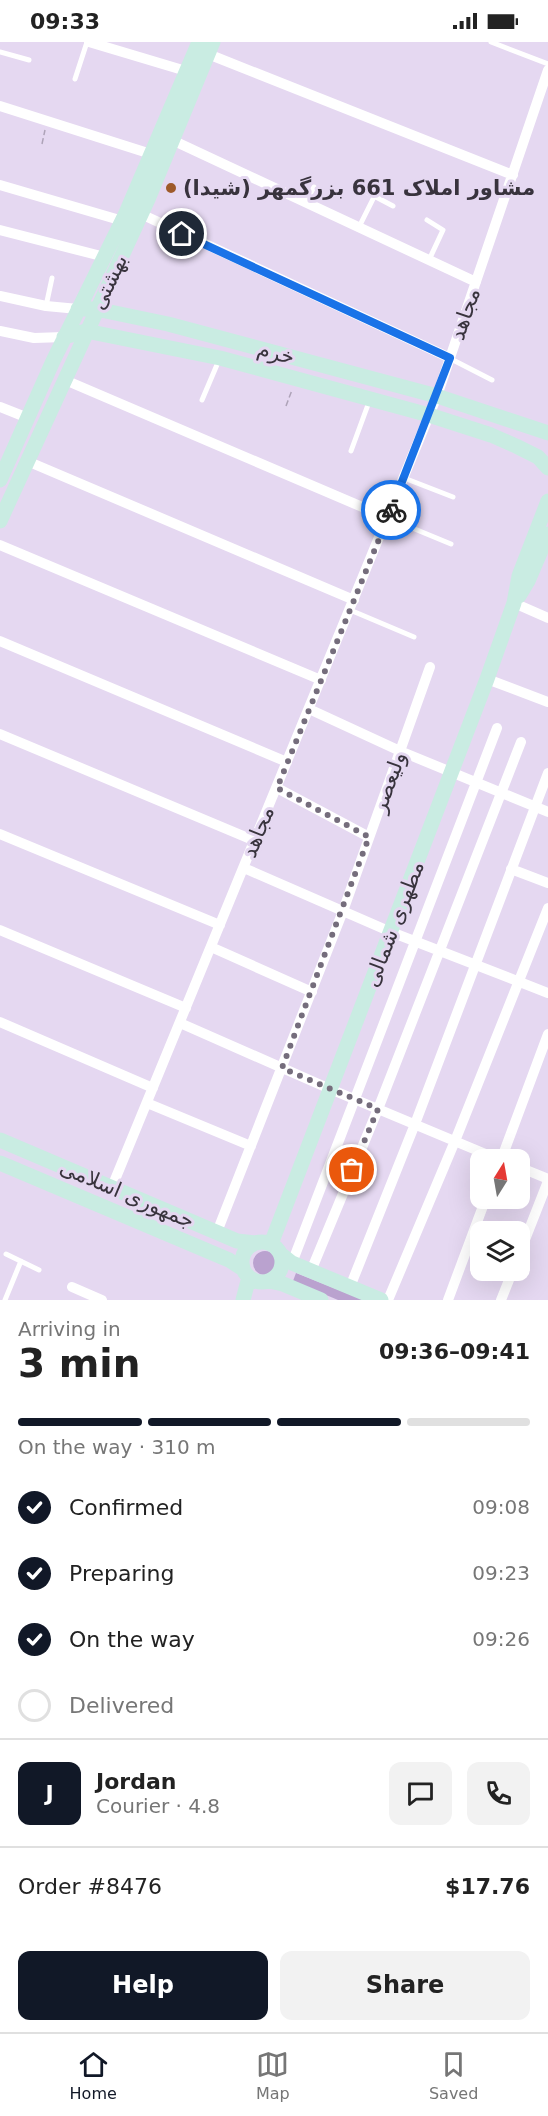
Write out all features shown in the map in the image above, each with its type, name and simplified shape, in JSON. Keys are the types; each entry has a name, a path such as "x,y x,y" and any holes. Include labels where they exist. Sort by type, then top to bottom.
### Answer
{"street":[{"path":"88,42 186,71"},
{"path":"207,46 513,175"},
{"name":"بهشتی","path":"0,480 64,337 123,221 186,71 207,46"},
{"name":"بهشتی","path":"0,521 141,214 207,46"},
{"name":"مجاهد","path":"112,1187 437,396 548,70"},
{"path":"0,106 151,154"},
{"path":"172,140 476,282"},
{"path":"0,185 123,221"},
{"path":"141,214 450,358"},
{"path":"0,230 105,257"},
{"name":"خرم","path":"0,296 46,306 96,309 168,324 437,396 548,433"},
{"path":"0,331 34,338 64,337"},
{"name":"خرم","path":"64,337 86,331 220,358 429,415 499,438 538,458 548,468"},
{"path":"65,380 388,518"},
{"path":"0,407 28,417"},
{"path":"27,461 352,605"},
{"name":"مطهری شمالی","path":"275,1251 330,1089 452,773 514,603 519,576 546,510"},
{"name":"مطهری شمالی","path":"514,603 528,581 548,534"},
{"path":"0,545 321,680"},
{"path":"514,603 548,618"},
{"path":"0,641 287,762"},
{"name":"ولیعصر","path":"217,1232 343,911 430,667"},
{"path":"487,679 548,702"},
{"path":"309,709 400,751 548,812"},
{"path":"275,1251 355,1100 498,728"},
{"path":"0,734 255,841"},
{"path":"310,1271 378,1109 521,742"},
{"path":"350,1287 415,1124 548,773"},
{"path":"277,788 369,837"},
{"path":"0,834 220,925"},
{"path":"244,868 391,932 548,993"},
{"path":"511,869 548,883"},
{"path":"388,1300 455,1141 548,908"},
{"path":"0,930 186,1008"},
{"path":"211,947 312,992"},
{"path":"0,1022 153,1088"},
{"path":"180,1023 355,1100 474,1149"},
{"path":"505,1149 548,1034"},
{"path":"147,1103 251,1146"},
{"name":"جمهوری اسلامی","path":"0,1140 217,1232 275,1251 310,1271 381,1300"},
{"path":"23,1173 32,1153"},
{"name":"جمهوری اسلامی","path":"0,1163 229,1260 256,1277 284,1284 321,1300"},
{"path":"530,1172 548,1180 530,1227"},
{"path":"448,1300 482,1209"},
{"path":"246,1250 275,1251 282,1268 275,1278 256,1277 242,1262 246,1250"},
{"path":"243,1300 256,1277"},
{"path":"254,1300 256,1277"},
{"path":"501,1300 509,1281"},
{"path":"72,1287 87,1297 102,1300"}],"lane":[{"path":"75,79 88,42"},
{"path":"491,42 548,64"},
{"path":"0,52 29,60"},
{"path":"355,186 393,206"},
{"path":"305,202 314,187"},
{"path":"359,227 374,197"},
{"path":"427,220 443,230 429,260"},
{"path":"46,306 52,278"},
{"path":"202,400 220,358"},
{"path":"450,358 492,380"},
{"path":"351,451 370,399"},
{"path":"404,478 453,497"},
{"path":"388,518 451,544"},
{"path":"352,605 414,637"},
{"path":"6,1254 39,1270"},
{"path":"5,1300 21,1262"}],"path":[{"path":"42,144 48,121"},
{"path":"286,406 297,379"}],"shaded area":[{"path":"265,1251 273,1255 277,1263 273,1271 265,1275 257,1271 253,1263 257,1255"},
{"path":"296,1273 364,1300 338,1300 293,1281"}],"way so far":[{"path":"352,1170 378,1109 282,1068 369,837 277,788 391,510"}],"place":[{"name":"مشاور املاک 661 بزرگمهر (شیدا)","path":"171,188"}],"route":[{"path":"182,234 450,358 391,510"}]}
